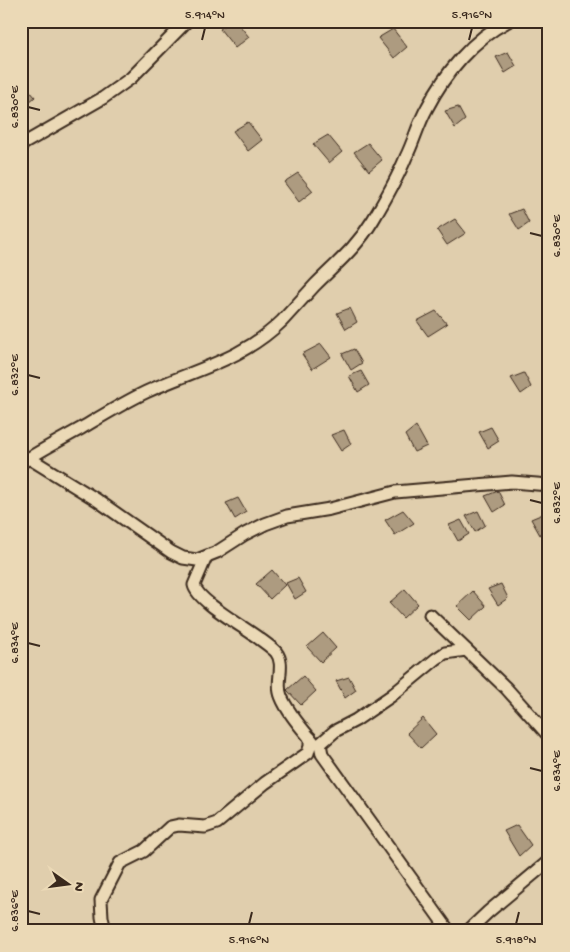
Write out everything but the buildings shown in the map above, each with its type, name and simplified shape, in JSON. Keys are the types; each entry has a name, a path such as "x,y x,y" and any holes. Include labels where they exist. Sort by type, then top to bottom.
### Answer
{"street":[{"path":"21,145 103,98 132,78 187,21"},
{"path":"503,22 482,38 462,58 436,91 426,109 398,174 363,235 341,261 316,284 281,322 261,339 231,358 144,393 110,410 40,450 25,461 97,500 171,552 190,560 206,557 245,534 287,516 330,509 395,492 512,482 549,485"},
{"path":"206,557 194,585 195,589 206,601 249,630 279,656 281,668 278,684 282,699 449,931"},
{"path":"430,615 506,688 549,736"},
{"path":"322,754 320,744 325,738 391,696 445,653 466,650"},
{"path":"106,931 102,917 101,900 120,863 144,852 170,827 179,825 205,827 217,823 265,783 308,752 310,738"},
{"path":"468,931 549,861"}]}
